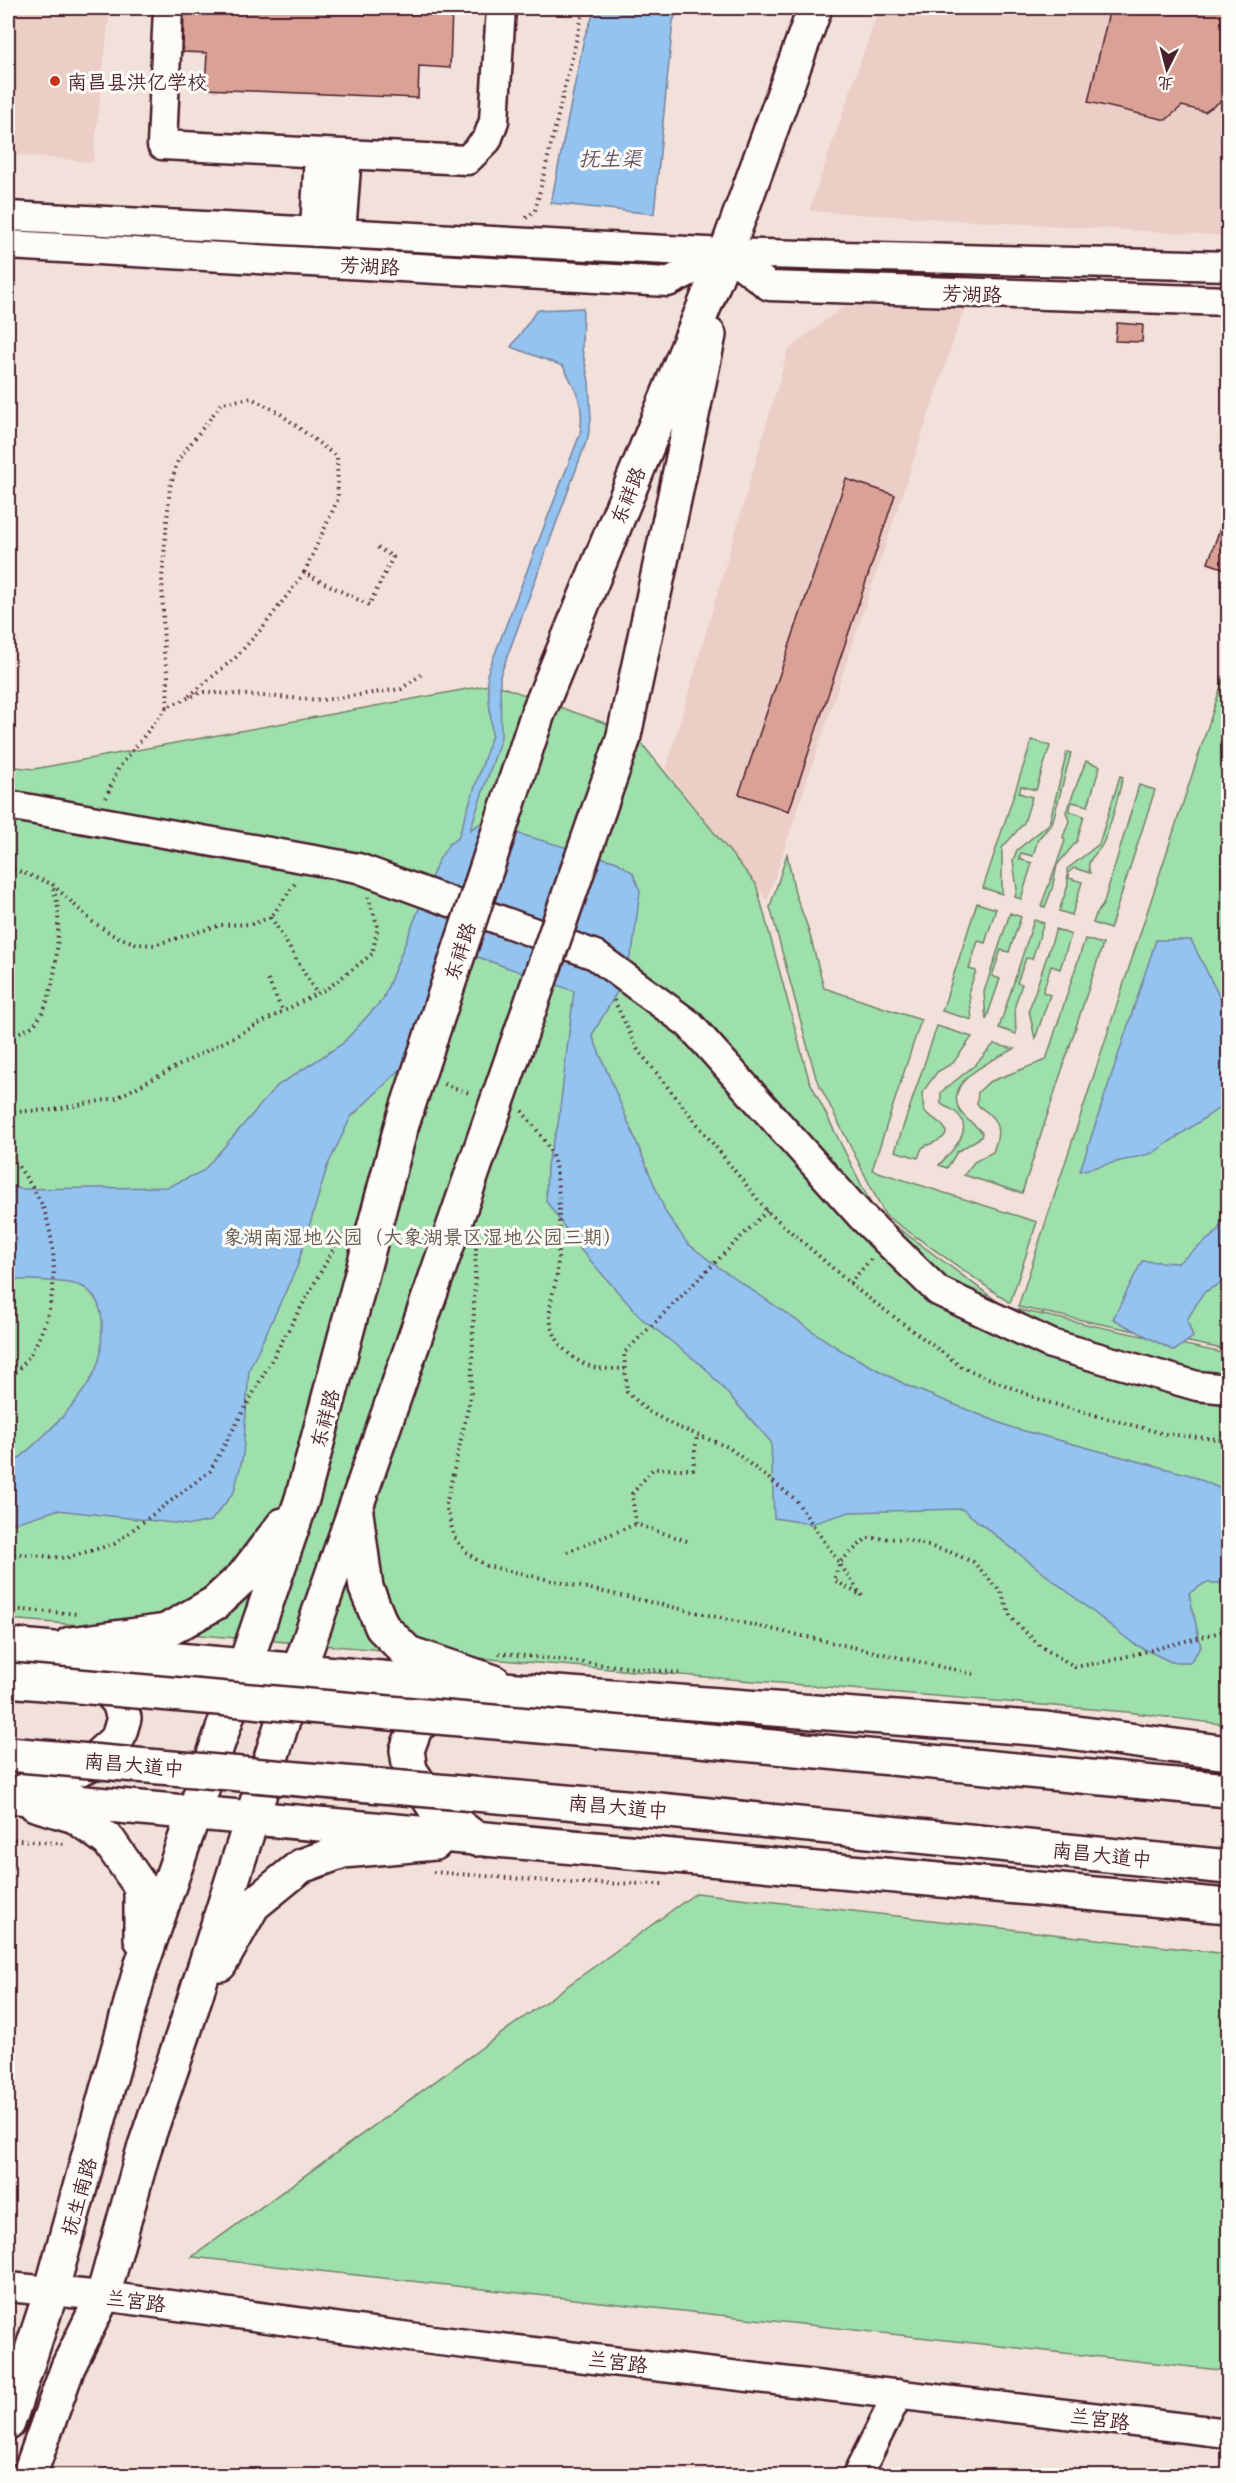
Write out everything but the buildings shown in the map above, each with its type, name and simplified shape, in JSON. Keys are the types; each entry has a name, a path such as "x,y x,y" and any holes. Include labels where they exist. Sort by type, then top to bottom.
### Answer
{"main road":[{"name":"东祥路","path":"141,1967 302,1500 401,1127 538,713 726,254 815,8"},
{"name":"东祥路","path":"185,2029 299,1670 624,740 726,254"},
{"path":"42,1648 166,1631 215,1603 243,1577 302,1500"},
{"path":"355,1507 366,1588 382,1627 408,1653 516,1690"},
{"path":"8,1645 516,1690 1046,1729 1228,1753"},
{"path":"9,1796 88,1765 118,1738 124,1718 119,1702 96,1675 42,1648"},
{"path":"8,1680 668,1737 1228,1790"},
{"path":"476,1839 435,1808 410,1770 407,1750 416,1726 442,1709 516,1690"},
{"name":"南昌大道中","path":"8,1754 659,1810 1228,1867"},
{"path":"9,1796 1228,1906"},
{"path":"9,1796 75,1816 109,1841 141,1887 141,1967"},
{"path":"28,2475 68,2367 103,2296 144,2149 185,2029 253,1905 301,1866 343,1851 476,1839"},
{"name":"抚生南路","path":"8,2423 51,2292 141,1967"}],"street":[{"path":"168,8 162,146 467,160 487,140 494,121 501,8"},
{"path":"319,153 328,232"},
{"path":"328,232 347,154"},
{"name":"芳湖路","path":"8,216 726,254 1228,266"},
{"name":"芳湖路","path":"8,245 668,282 726,254"},
{"name":"芳湖路","path":"726,254 769,286 1228,301"},
{"path":"8,805 358,868 595,955 689,1024 861,1216 939,1291 1051,1344 1197,1386 1228,1389"},
{"name":"兰宫路","path":"8,2287 103,2296 432,2340 1228,2433"},
{"path":"857,2475 898,2394"}],"path":[{"path":"516,225 535,211 584,8"},
{"path":"167,707 168,677 164,652 162,578 170,487 178,460 222,403 251,399 278,412 337,457 338,499 304,573 264,626 236,657 183,700"},
{"path":"304,573 369,605 393,558 375,546"},
{"path":"97,821 118,769 167,707 202,692 323,700 401,689 421,675"},
{"path":"8,867 52,884 93,922 112,935 137,944 154,945 221,925 253,924 272,917 310,860"},
{"path":"8,1112 52,1110 116,1098 317,994 354,969 372,954 378,927 358,868"},
{"path":"8,1035 35,1024 47,1004 52,986 58,930 58,908 52,884"},
{"path":"272,917 317,994"},
{"path":"268,980 283,1012"},
{"path":"444,1084 478,1095"},
{"path":"511,1107 522,1111 541,1136 555,1163 558,1189 557,1275 550,1313 552,1335 566,1352 593,1367 625,1369"},
{"path":"8,1152 43,1208 51,1234 55,1265 48,1309 39,1336 19,1370 8,1380"},
{"path":"767,1211 624,1353 627,1392 648,1411 728,1447 795,1499 840,1562 862,1596 834,1580 840,1562 867,1538 904,1539 950,1552 973,1562 1001,1592 1011,1618 1040,1646 1075,1667 1109,1661 1228,1630"},
{"path":"8,1553 66,1558 114,1544 210,1471 349,1221"},
{"path":"850,1283 886,1241"},
{"path":"477,1244 471,1395 446,1505 454,1537 468,1554 487,1566 974,1674"},
{"path":"636,1524 632,1494 653,1469 693,1468 697,1435"},
{"path":"567,1552 636,1524 687,1541"},
{"path":"8,1839 68,1845 77,1850"},
{"path":"430,1871 573,1883 668,1884"}],"shaded area":[{"name":"南昌县洪亿学校","path":"8,8 110,8 93,162 8,154"},
{"path":"879,8 1228,8 1228,236 809,211"},
{"path":"844,306 964,309 767,901 666,770 788,350"}],"green space":[{"path":"1228,665 1228,1350 1018,1307"},
{"name":"象湖南湿地公园（大象湖景区湿地公园三期）","path":"494,684 633,733 756,884 809,1080 874,1210 1005,1307 1228,1354 1228,1725 1127,1712 8,1619 8,766 34,769"},
{"path":"1032,740 1050,746 1036,790 1021,786 1019,793 1032,797 1024,823 1002,848 1002,894 983,888"},
{"path":"1067,752 1071,753 1052,824 1038,839 1033,856 1021,853 1019,859 1032,863 1021,899 1015,897 1017,889 1013,860 1017,850 1049,824"},
{"path":"1086,761 1100,766 1088,806 1072,802 1069,811 1084,816 1077,841 1057,865 1045,907 1041,906 1065,841 1063,837 1069,821 1066,812"},
{"path":"1120,776 1123,777 1106,837 1090,861 1090,873 1074,868 1068,873 1069,878 1082,882 1072,915 1059,911 1068,885 1067,869 1099,844"},
{"path":"1139,785 1155,790 1110,929 1093,923 1103,905"},
{"path":"787,854 795,893 808,928 824,988 921,1020 872,1170 1037,1222 1010,1303 885,1215 816,1078 770,907"},
{"path":"977,903 996,909 985,943 978,941 969,969 976,971 969,990 972,1020 942,1011"},
{"path":"1010,913 1021,917 1009,952 1001,950 992,976 1000,979 986,1020 984,992"},
{"path":"1034,920 1044,923 1032,959 1026,958 1017,983 1022,984 1015,1005 1016,1034 999,1028"},
{"path":"1056,929 1071,935 1060,969 1051,966 1043,992 1050,995 1035,1039 1029,1010"},
{"path":"1085,939 1103,944 1022,1193 964,1175 974,1162 993,1152 997,1137 996,1123 977,1104 978,1092 989,1082 1046,1060"},
{"path":"937,1026 972,1037 953,1063 937,1072 922,1093 924,1111 941,1124 946,1131 941,1139 922,1148 918,1158 895,1151"},
{"path":"994,1044 1014,1049 974,1072 959,1089 956,1099 961,1113 982,1133 981,1137 957,1152 947,1168 939,1165 955,1147 963,1132 961,1118 941,1104 941,1092 975,1065"},
{"path":"696,1893 1228,1954 1228,2371 192,2257"}],"water":[{"name":"抚生渠","path":"596,8 679,8 673,21 654,214 551,203 584,38"},
{"path":"583,308 582,349 589,381 591,420 588,437 500,676 501,738 470,830 481,823 617,862 633,873 640,891 633,947 621,985 592,1035 666,1213 687,1243 718,1267 839,1349 908,1386 1013,1428 1190,1475 1228,1492 1228,1583 1205,1583 1189,1593 1201,1647 1190,1662 1171,1662 1134,1644 962,1509 850,1512 811,1524 774,1518 771,1442 704,1367 641,1318 580,1249 546,1201 547,1164 558,1125 574,991 452,948 406,1064 351,1117 327,1167 297,1267 249,1370 243,1456 234,1492 211,1521 191,1525 57,1510 8,1525 8,1468 62,1417 86,1386 95,1371 100,1356 102,1322 95,1298 81,1286 34,1280 8,1280 8,1186 21,1189 168,1187 203,1171 277,1086 342,1044 383,999 438,861 449,844 458,838 492,735 487,674 580,434 579,398 563,366 511,347 537,310"},
{"path":"1156,940 1191,940 1228,1014 1228,1102 1153,1153 1080,1171"},
{"path":"1228,1212 1228,1279 1203,1293 1187,1320 1193,1337 1174,1351 1113,1319 1142,1261 1178,1263 1217,1232"}],"place":[{"name":"南昌县洪亿学校","path":"55,81"}]}
